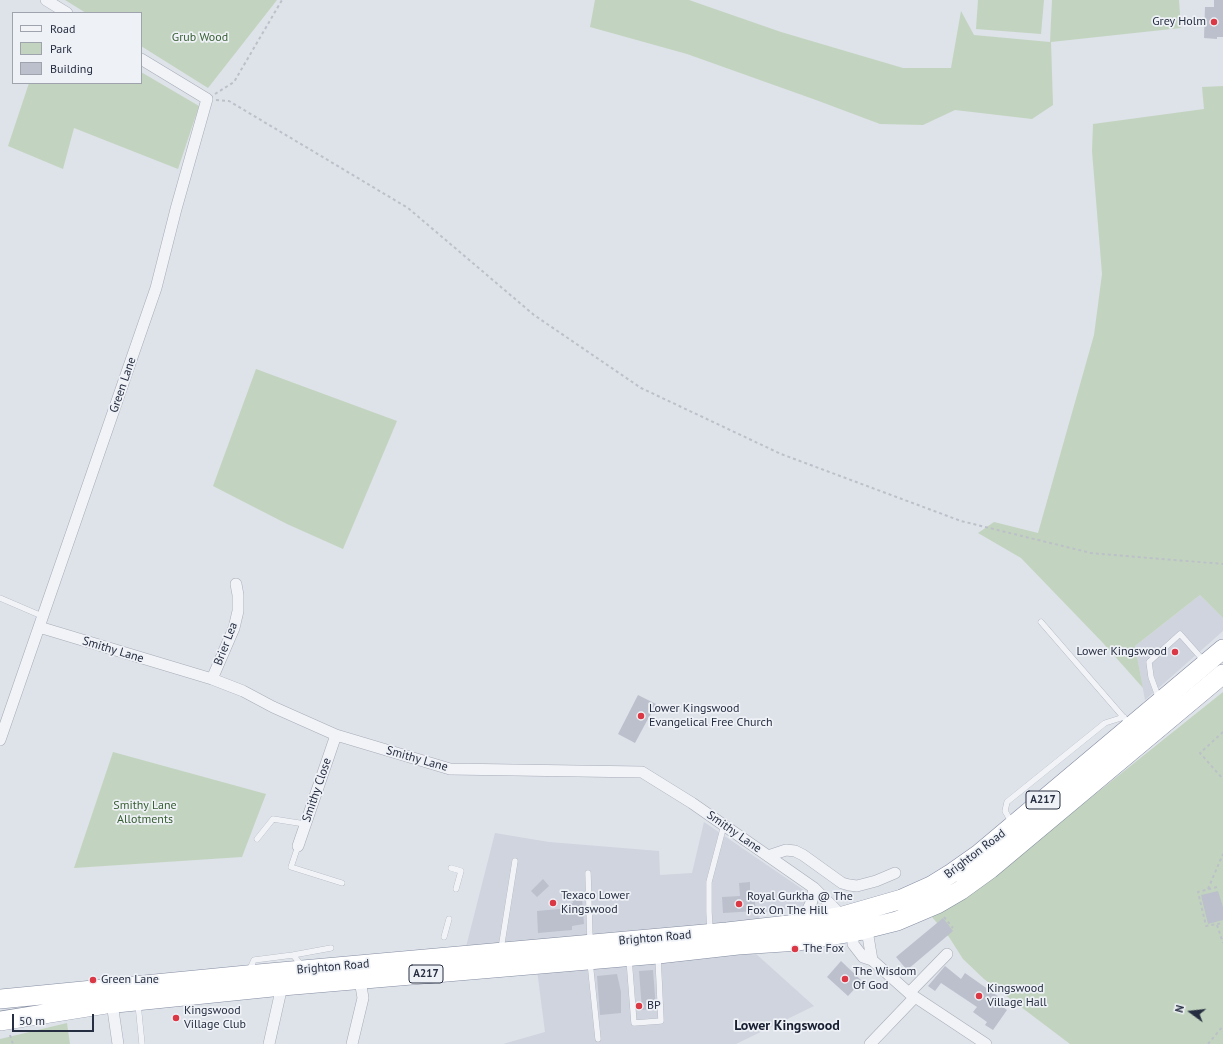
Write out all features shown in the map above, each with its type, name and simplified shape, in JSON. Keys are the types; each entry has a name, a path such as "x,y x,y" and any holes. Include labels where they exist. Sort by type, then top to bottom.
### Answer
{"highway":[{"name":"Brighton Road","path":"0,1021 112,1003 138,1002 282,986 360,980 590,952 711,933 797,924 843,916 902,898 931,886 952,873 979,854 1013,825 1127,722 1160,701 1223,649"},
{"name":"Brighton Road","path":"0,999 500,952 590,952 629,956 658,954 738,945 799,941 854,932 897,921 937,904 961,890 990,869 1223,674"}],"street":[{"path":"46,0 65,12"},
{"path":"142,59 207,99"},
{"name":"Green Lane","path":"0,740 156,288 176,208 207,99"},
{"name":"Brier Lea","path":"212,679 234,628 238,610 236,584"},
{"name":"Smithy Lane","path":"39,627 212,679 243,691 273,707 336,735 450,769 642,772 692,803 814,888 843,916 854,932"},
{"name":"Smithy Close","path":"298,846 336,735"},
{"path":"768,856 786,850 795,851 849,885 857,886 876,881 895,873"},
{"path":"797,924 812,901 814,888"},
{"path":"854,932 853,944 863,956 872,960 912,994 986,1044"},
{"path":"870,1044 947,954"},
{"path":"352,1044 363,998 360,980"},
{"path":"269,1044 282,986"},
{"path":"112,1003 118,1044"}],"lane":[{"path":"0,598 42,616"},
{"path":"1041,622 1127,722"},
{"path":"1160,701 1151,677 1149,662 1180,634 1206,663"},
{"path":"257,839 273,820 305,824"},
{"path":"711,933 709,882 724,825"},
{"path":"298,846 291,866 342,883"},
{"path":"500,952 515,861"},
{"path":"451,868 461,871 456,889"},
{"path":"588,873 590,952 598,1039"},
{"path":"444,937 448,919"},
{"path":"247,975 254,960 331,948"},
{"path":"629,956 634,1023 661,1021 658,954"},
{"path":"293,955 306,970"},
{"path":"138,1002 142,1044"}],"path":[{"path":"207,99 234,82 282,0"},
{"path":"207,99 229,101 408,208 534,315 641,388 781,454 961,520 1091,552 1223,564"},
{"path":"1223,732 1200,753 1223,779"},
{"path":"1208,889 1223,854"},
{"path":"1217,887 1198,892 1206,926 1223,923"},
{"path":"1217,924 1223,943"},
{"path":"1208,1044 1223,1026"}],"shaded area":[{"path":"1200,595 1223,618 1223,631 1145,700 1135,646"},
{"path":"704,822 805,891 807,898 803,906 760,913 755,953 814,1006 736,1044 503,1044 545,1032 537,970 466,947 495,833 549,842 659,851 660,875 692,873"}],"green space":[{"name":"Grub Wood","path":"65,0 277,0 208,88 142,47 142,12 84,12"},
{"path":"595,0 689,0 781,32 903,68 951,68 961,11 974,35 1050,42 1052,0 1179,0 1181,28 1051,42 1053,105 1032,119 955,110 923,125 880,124 687,54 590,27"},
{"path":"978,0 1044,0 1041,34 976,29"},
{"path":"142,73 199,106 178,169 74,128 63,169 8,146 29,84 142,84"},
{"path":"1223,86 1223,618 1200,595 1135,646 1143,688 1103,643 1021,558 978,533 994,522 1038,533 1094,335 1102,274 1092,151 1093,124 1204,109 1202,87"},
{"path":"256,369 397,421 343,549 287,524 213,486"},
{"path":"1223,692 1223,1044 1070,1044 984,979 963,959 949,937 932,917 1024,851"},
{"name":"Smithy Lane Allotments","path":"113,752 266,794 242,857 74,868"},
{"path":"67,1023 70,1044 0,1044 0,1039"}],"building":[{"name":"Grey Holm","path":"1214,0 1223,0 1223,37 1217,37 1217,39 1204,38 1205,7 1214,7"},
{"name":"Lower Kingswood Evangelical Free Church","path":"638,695 656,704 635,743 618,734"},
{"path":"543,879 549,886 537,897 531,891"},
{"name":"Royal Gurkha @ The Fox On The Hill","path":"750,882 750,895 754,894 756,911 723,913 722,897 740,896 739,883"},
{"path":"1218,891 1223,907 1223,920 1208,924 1201,895"},
{"path":"582,898 584,924 572,926 572,930 538,933 537,911 570,908 570,904 573,903 572,899"},
{"path":"943,918 953,931 907,970 896,957"},
{"name":"The Wisdom Of God","path":"841,961 862,981 848,996 827,977"},
{"path":"945,966 961,979 965,973 999,997 996,1002 1007,1010 993,1030 985,1025 987,1022 973,1012 977,1007 941,983 935,991 928,986"},
{"path":"653,970 656,1009 642,1010 639,971"},
{"path":"617,974 621,992 621,1013 600,1015 597,976"}],"place":[{"name":"Grey Holm","path":"1214,22"},
{"name":"Lower Kingswood","path":"1175,652"},
{"name":"Lower Kingswood Evangelical Free Church","path":"641,716"},
{"name":"Texaco Lower Kingswood","path":"553,903"},
{"name":"Royal Gurkha @ The Fox On The Hill","path":"739,904"},
{"name":"The Fox","path":"795,949"},
{"name":"The Wisdom Of God","path":"845,979"},
{"name":"Green Lane","path":"93,980"},
{"name":"Kingswood Village Hall","path":"979,996"},
{"name":"BP","path":"639,1006"},
{"name":"Kingswood Village Club","path":"176,1018"}],"district":[{"name":"Lower Kingswood","path":"787,1026"}]}
